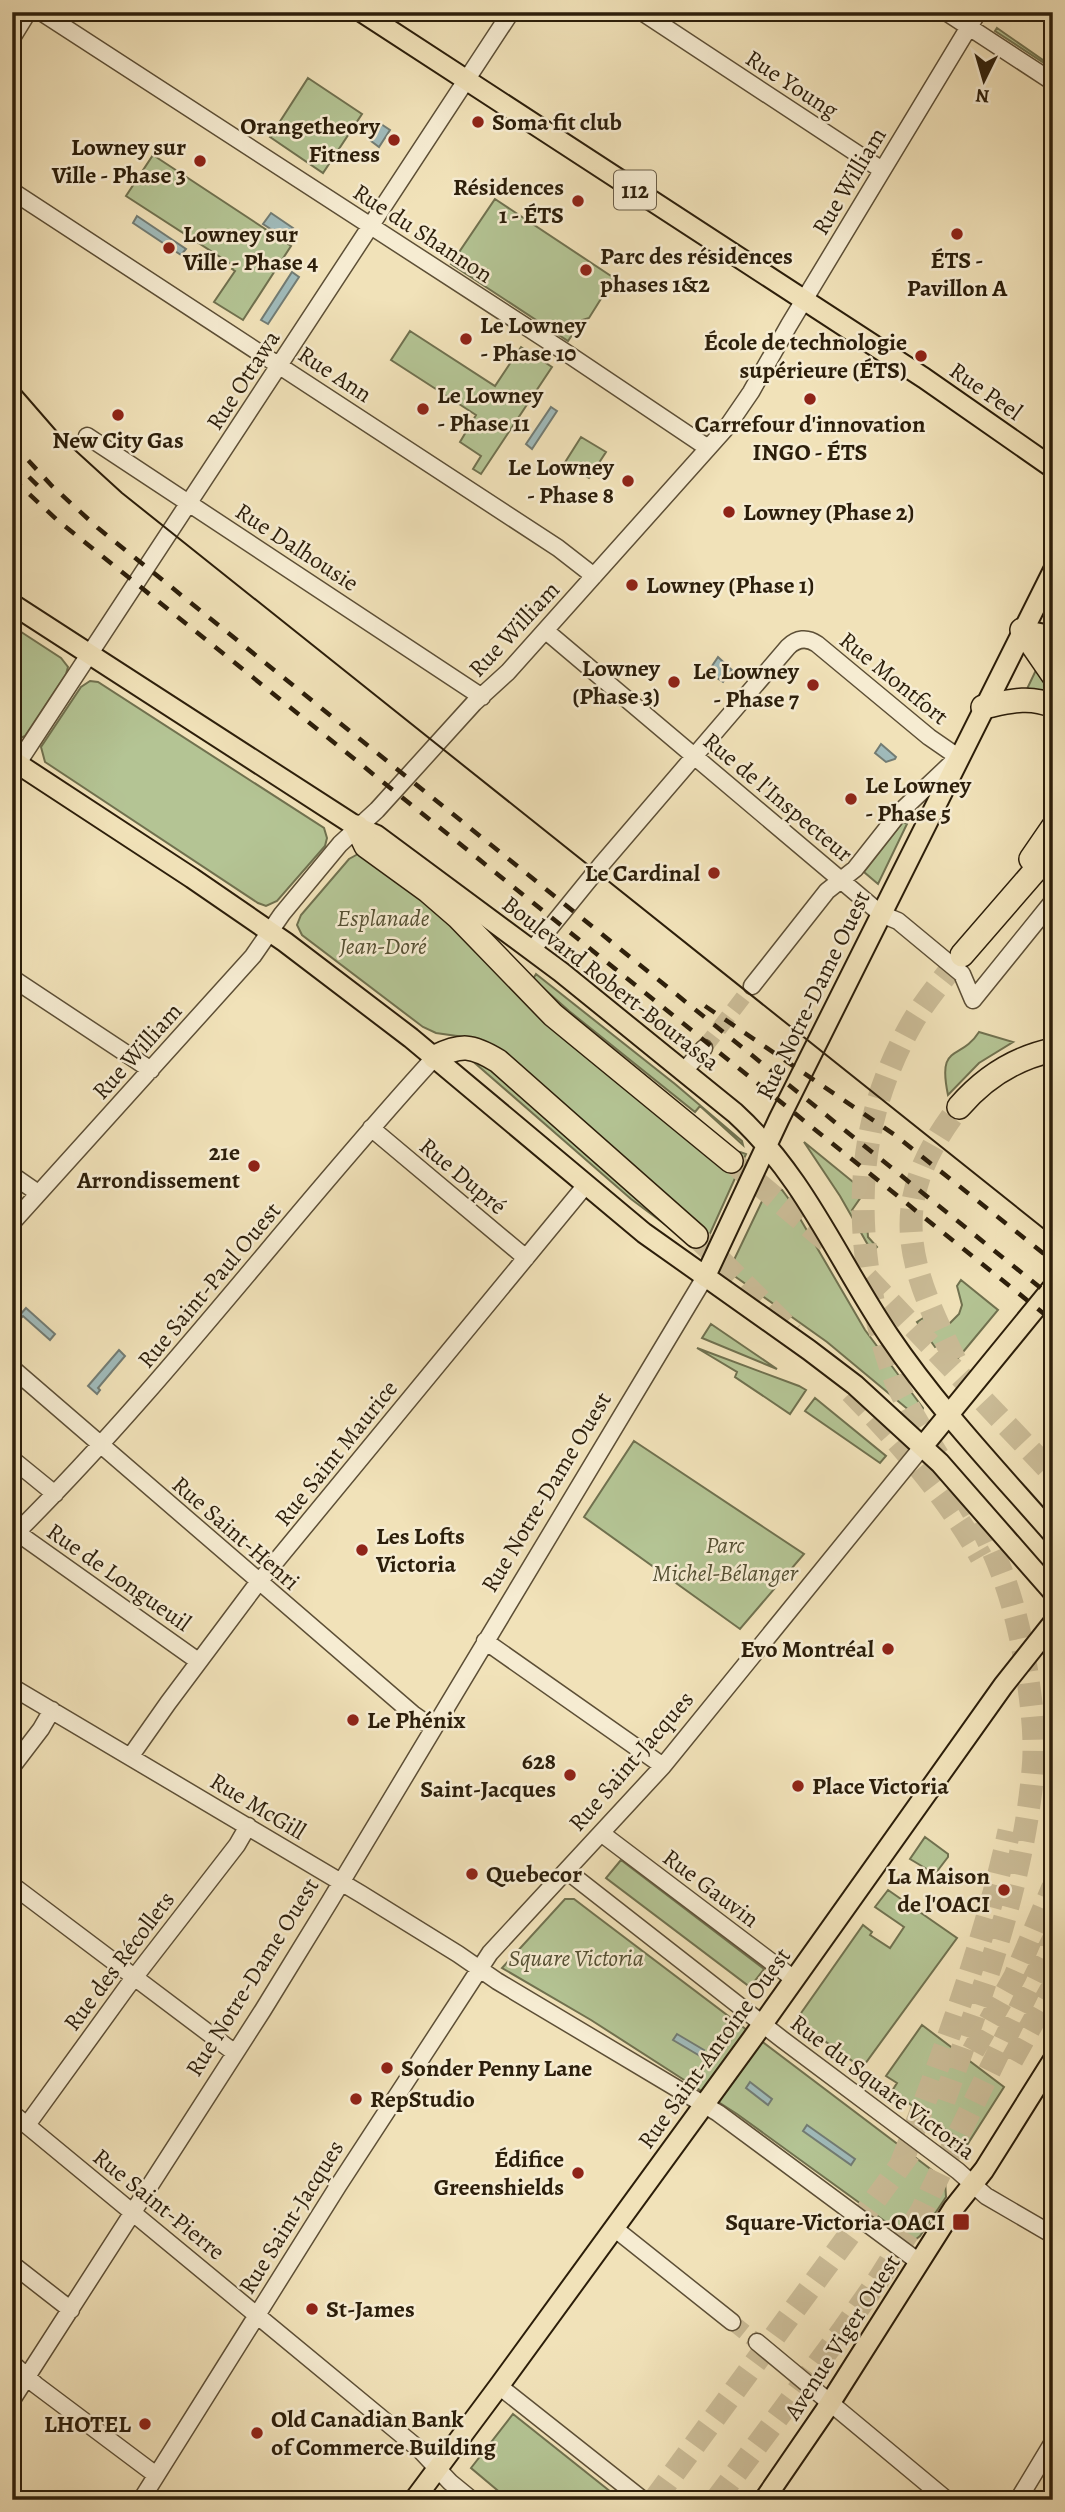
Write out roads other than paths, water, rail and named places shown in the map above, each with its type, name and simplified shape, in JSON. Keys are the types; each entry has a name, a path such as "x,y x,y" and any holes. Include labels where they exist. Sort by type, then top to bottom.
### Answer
{"highway":[{"path":"1022,630 1053,675"},
{"path":"983,707 1022,700 1041,701 1053,706"},
{"path":"357,827 366,846 428,891 458,917 553,1015 731,1161"},
{"path":"962,955 1053,827"},
{"path":"979,933 1053,850"},
{"path":"435,1058 452,1049 465,1047 478,1050 498,1061 696,1236"},
{"path":"959,1107 975,1090 1002,1069 1053,1049"}],"main road":[{"name":"Rue Peel","path":"362,12 924,378 1053,468"},
{"name":"Rue Notre-Dame Ouest","path":"705,1277 958,757 1053,571"},
{"name":"Boulevard Robert-Bourassa","path":"12,604 357,827 376,835 532,950 744,1122 767,1146 813,1208 888,1334 949,1414 1053,1534"},
{"path":"1022,630 1053,636"},
{"path":"14,765 271,931 435,1058 644,1233 842,1374 923,1446 1053,1592"},
{"name":"Rue Saint-Jacques","path":"923,1446 1053,1287"},
{"name":"Rue Saint-Antoine Ouest","path":"414,2500 763,2023 988,1705 1053,1623"},
{"name":"Avenue Viger Ouest","path":"770,2497 953,2209 984,2170 1053,2060"}],"street":[{"path":"12,38 29,12"},
{"name":"Rue du Shannon","path":"41,12 575,359 708,449"},
{"name":"Rue Ottawa","path":"14,765 90,654 511,12"},
{"name":"Rue Young","path":"642,12 882,170"},
{"path":"946,12 1053,82"},
{"name":"Rue William","path":"12,1223 253,956 336,849 377,810 546,631 708,449 743,405 978,12"},
{"name":"Rue Ann","path":"12,191 558,548 594,576"},
{"name":"Rue Dalhousie","path":"87,436 482,697"},
{"name":"Rue de l'Inspecteur","path":"546,631 881,914 898,921 962,974 973,1000 1053,901"},
{"name":"Rue Montfort","path":"693,756 788,646 800,639 814,642 929,737 958,757"},
{"path":"532,950 693,756"},
{"path":"752,986 827,891 859,864 900,812 958,757"},
{"path":"12,978 150,1070"},
{"path":"684,1072 704,1048"},
{"name":"Rue Saint-Paul Ouest","path":"14,1532 55,1494 101,1445 371,1128 435,1058"},
{"name":"Rue Dupré","path":"371,1128 526,1258"},
{"path":"12,1175 38,1193"},
{"name":"Rue Saint Maurice","path":"130,1757 198,1661 259,1582 585,1186"},
{"name":"Rue Notre-Dame Ouest","path":"12,2400 340,1882 705,1277"},
{"name":"Rue Saint-Henri","path":"12,1368 413,1714 433,1728"},
{"name":"Rue Saint-Jacques","path":"141,2500 338,2186 490,1953 663,1766 923,1446"},
{"path":"12,1459 55,1494"},
{"name":"Rue de Longueuil","path":"14,1532 198,1661"},
{"path":"485,1641 663,1766"},
{"name":"Rue McGill","path":"12,1687 248,1826 479,1969"},
{"path":"12,1767 52,1710"},
{"name":"Rue des Récollets","path":"27,2125 237,1845 248,1826"},
{"name":"Rue Gauvin","path":"601,1833 794,1979"},
{"name":"Rue du Square Victoria","path":"567,1871 958,2171 994,2202 1053,2235"},
{"path":"12,1885 234,2053"},
{"path":"479,1969 703,2104 919,2262"},
{"name":"Rue Saint-Pierre","path":"12,2113 423,2453 472,2500"},
{"path":"614,2228 732,2322"},
{"path":"12,2264 71,2310"},
{"path":"757,2342 947,2500"},
{"path":"12,2363 156,2475"},
{"path":"499,2386 643,2500"},
{"path":"1018,2500 1053,2442"}],"water":[{"path":"381,124 390,130 379,147 371,141"},
{"path":"271,213 293,228 286,239 263,224"},
{"path":"137,216 186,249 181,255 133,223"},
{"path":"292,272 299,277 268,324 261,320"},
{"path":"551,407 557,411 532,449 526,444"},
{"path":"718,657 732,670 723,682 708,672"},
{"path":"881,744 895,759 886,762 875,753"},
{"path":"26,1308 55,1334 50,1340 23,1316 20,1319 18,1317"},
{"path":"119,1350 125,1356 98,1388 100,1390 97,1394 88,1386"},
{"path":"677,2034 704,2050 700,2056 673,2040"},
{"path":"750,2082 772,2099 768,2105 746,2088"},
{"path":"807,2125 855,2159 851,2165 803,2131"}],"tunnel":[{"path":"938,1456 901,1392 884,1348 873,1302 866,1254 864,1186 873,1120 895,1055 917,1014 962,955"},
{"path":"704,1048 752,986"},
{"path":"955,1360 925,1292 915,1261 911,1232 913,1203 921,1173 936,1141 959,1107"},
{"path":"731,1161 835,1248"},
{"path":"696,1236 793,1333"},
{"path":"867,1278 1053,1474"},
{"path":"851,1392 922,1471 968,1534 981,1557"},
{"path":"944,2101 986,1979 1010,1897 1028,1813 1034,1759 1028,1680 1013,1607 998,1563 964,1497"},
{"path":"901,2164 975,1958 1009,1831"},
{"path":"973,2051 1015,1976 1053,1887"},
{"path":"716,2500 843,2330 922,2210 1053,1940"},
{"path":"1012,2060 1053,1986"},
{"path":"654,2500 911,2151"},
{"path":"732,2322 757,2342"}],"tram line":[{"path":"12,380 65,441 122,493 1053,1236"}],"railway":[{"path":"12,443 52,486 98,528 1053,1298"},
{"path":"12,460 44,492"},
{"path":"12,478 56,519 1053,1321"},
{"path":"705,1006 895,1135 1053,1261"}],"place":[{"name":"Soma fit club","path":"478,122"},
{"name":"Orangetheory Fitness","path":"394,140"},
{"name":"Lowney sur Ville - Phase 3","path":"200,161"},
{"name":"Résidences 1 - ÉTS","path":"578,201"},
{"name":"ÉTS - Pavillon A","path":"957,234"},
{"name":"Lowney sur Ville - Phase 4","path":"169,248"},
{"name":"Parc des résidences phases 1&2","path":"586,270"},
{"name":"Le Lowney - Phase 10","path":"466,339"},
{"name":"École de technologie supérieure (ÉTS)","path":"921,356"},
{"name":"Carrefour d'innovation INGO - ÉTS","path":"810,399"},
{"name":"Le Lowney - Phase 11","path":"423,409"},
{"name":"New City Gas","path":"118,415"},
{"name":"Le Lowney - Phase 8","path":"628,481"},
{"name":"Lowney (Phase 2)","path":"729,512"},
{"name":"Lowney (Phase 1)","path":"632,585"},
{"name":"Lowney (Phase 3)","path":"674,682"},
{"name":"Le Lowney - Phase 7","path":"813,685"},
{"name":"Le Lowney - Phase 5","path":"851,799"},
{"name":"Le Cardinal","path":"714,873"},
{"name":"21e Arrondissement","path":"254,1166"},
{"name":"Les Lofts Victoria","path":"362,1550"},
{"name":"Evo Montréal","path":"888,1649"},
{"name":"Le Phénix","path":"353,1720"},
{"name":"628 Saint-Jacques","path":"570,1775"},
{"name":"Place Victoria","path":"798,1786"},
{"name":"Quebecor","path":"472,1874"},
{"name":"La Maison de l'OACI","path":"1004,1890"},
{"name":"Sonder Penny Lane","path":"387,2068"},
{"name":"RepStudio","path":"356,2099"},
{"name":"Édifice Greenshields","path":"578,2173"},
{"name":"Square-Victoria-OACI","path":"961,2222"},
{"name":"St-James","path":"312,2309"},
{"name":"LHOTEL","path":"145,2424"},
{"name":"Old Canadian Bank of Commerce Building","path":"257,2433"}],"park label":[{"name":"Esplanade Jean-Doré","path":"383,932"},
{"name":"Parc Michel-Bélanger","path":"725,1559"},
{"name":"Square Victoria","path":"576,1958"}]}
